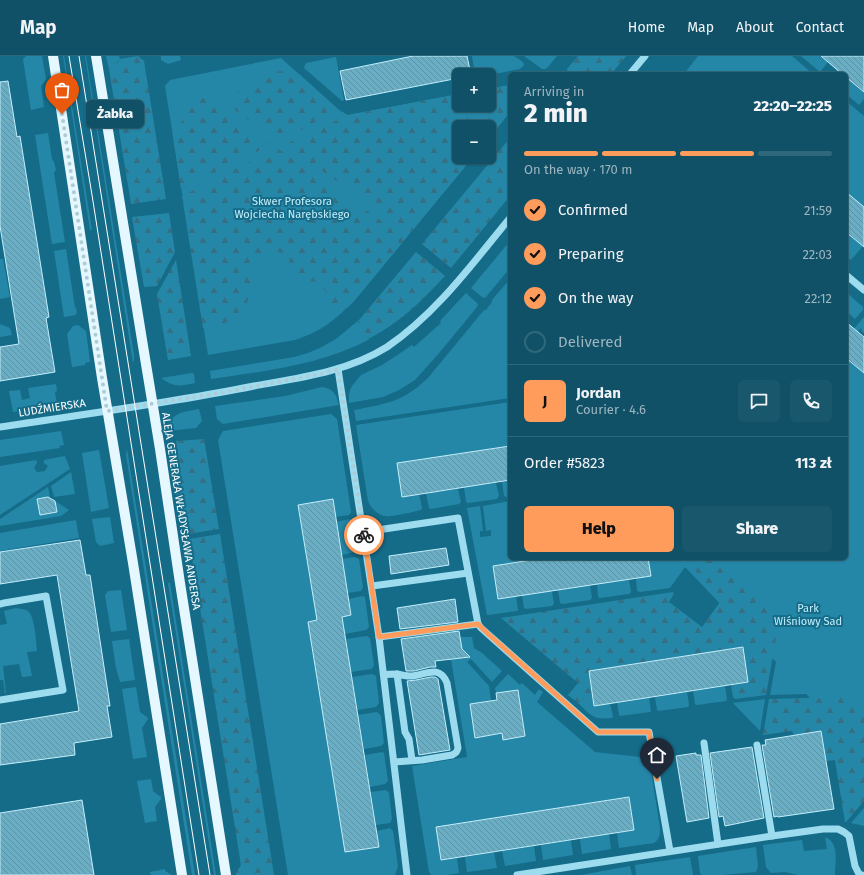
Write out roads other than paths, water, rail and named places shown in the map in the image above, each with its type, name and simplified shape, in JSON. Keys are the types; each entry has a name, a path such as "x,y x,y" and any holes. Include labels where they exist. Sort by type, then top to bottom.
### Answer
{"main road":[{"path":"52,56 107,411 133,563 182,875"},
{"name":"ALEJA GENERAŁA WŁADYSŁAWA ANDERSA","path":"96,56 153,404 226,875"}],"street":[{"path":"632,72 645,56"},
{"name":"LUDŹMIERSKA","path":"0,427 219,393 320,374 357,362 385,348 408,332 425,317 458,281 508,220"},
{"path":"848,277 864,290"},
{"path":"338,369 379,637 407,875"},
{"path":"364,532 458,518 478,624 598,732 649,732 670,851"},
{"path":"372,586 468,573"},
{"path":"0,604 46,596 63,690 0,700"},
{"path":"379,637 478,624"},
{"path":"384,675 397,674 409,676 428,672 437,672 443,676 447,683 458,748 455,754 452,755 422,760 394,762"},
{"path":"397,674 405,732 409,739 412,760"},
{"path":"704,743 718,844"},
{"path":"757,745 772,836"},
{"path":"517,875 547,873 670,851 772,836 823,829 838,829 849,836 855,866 859,874 862,875"}],"tram line":[{"path":"69,56 199,875"},
{"path":"79,56 210,875"}],"place":[{"name":"Żabka","path":"62,114"}],"park label":[{"name":"Skwer Profesora Wojciecha Narębskiego","path":"292,207"},
{"name":"Park Wiśniowy Sad","path":"808,614"}]}
